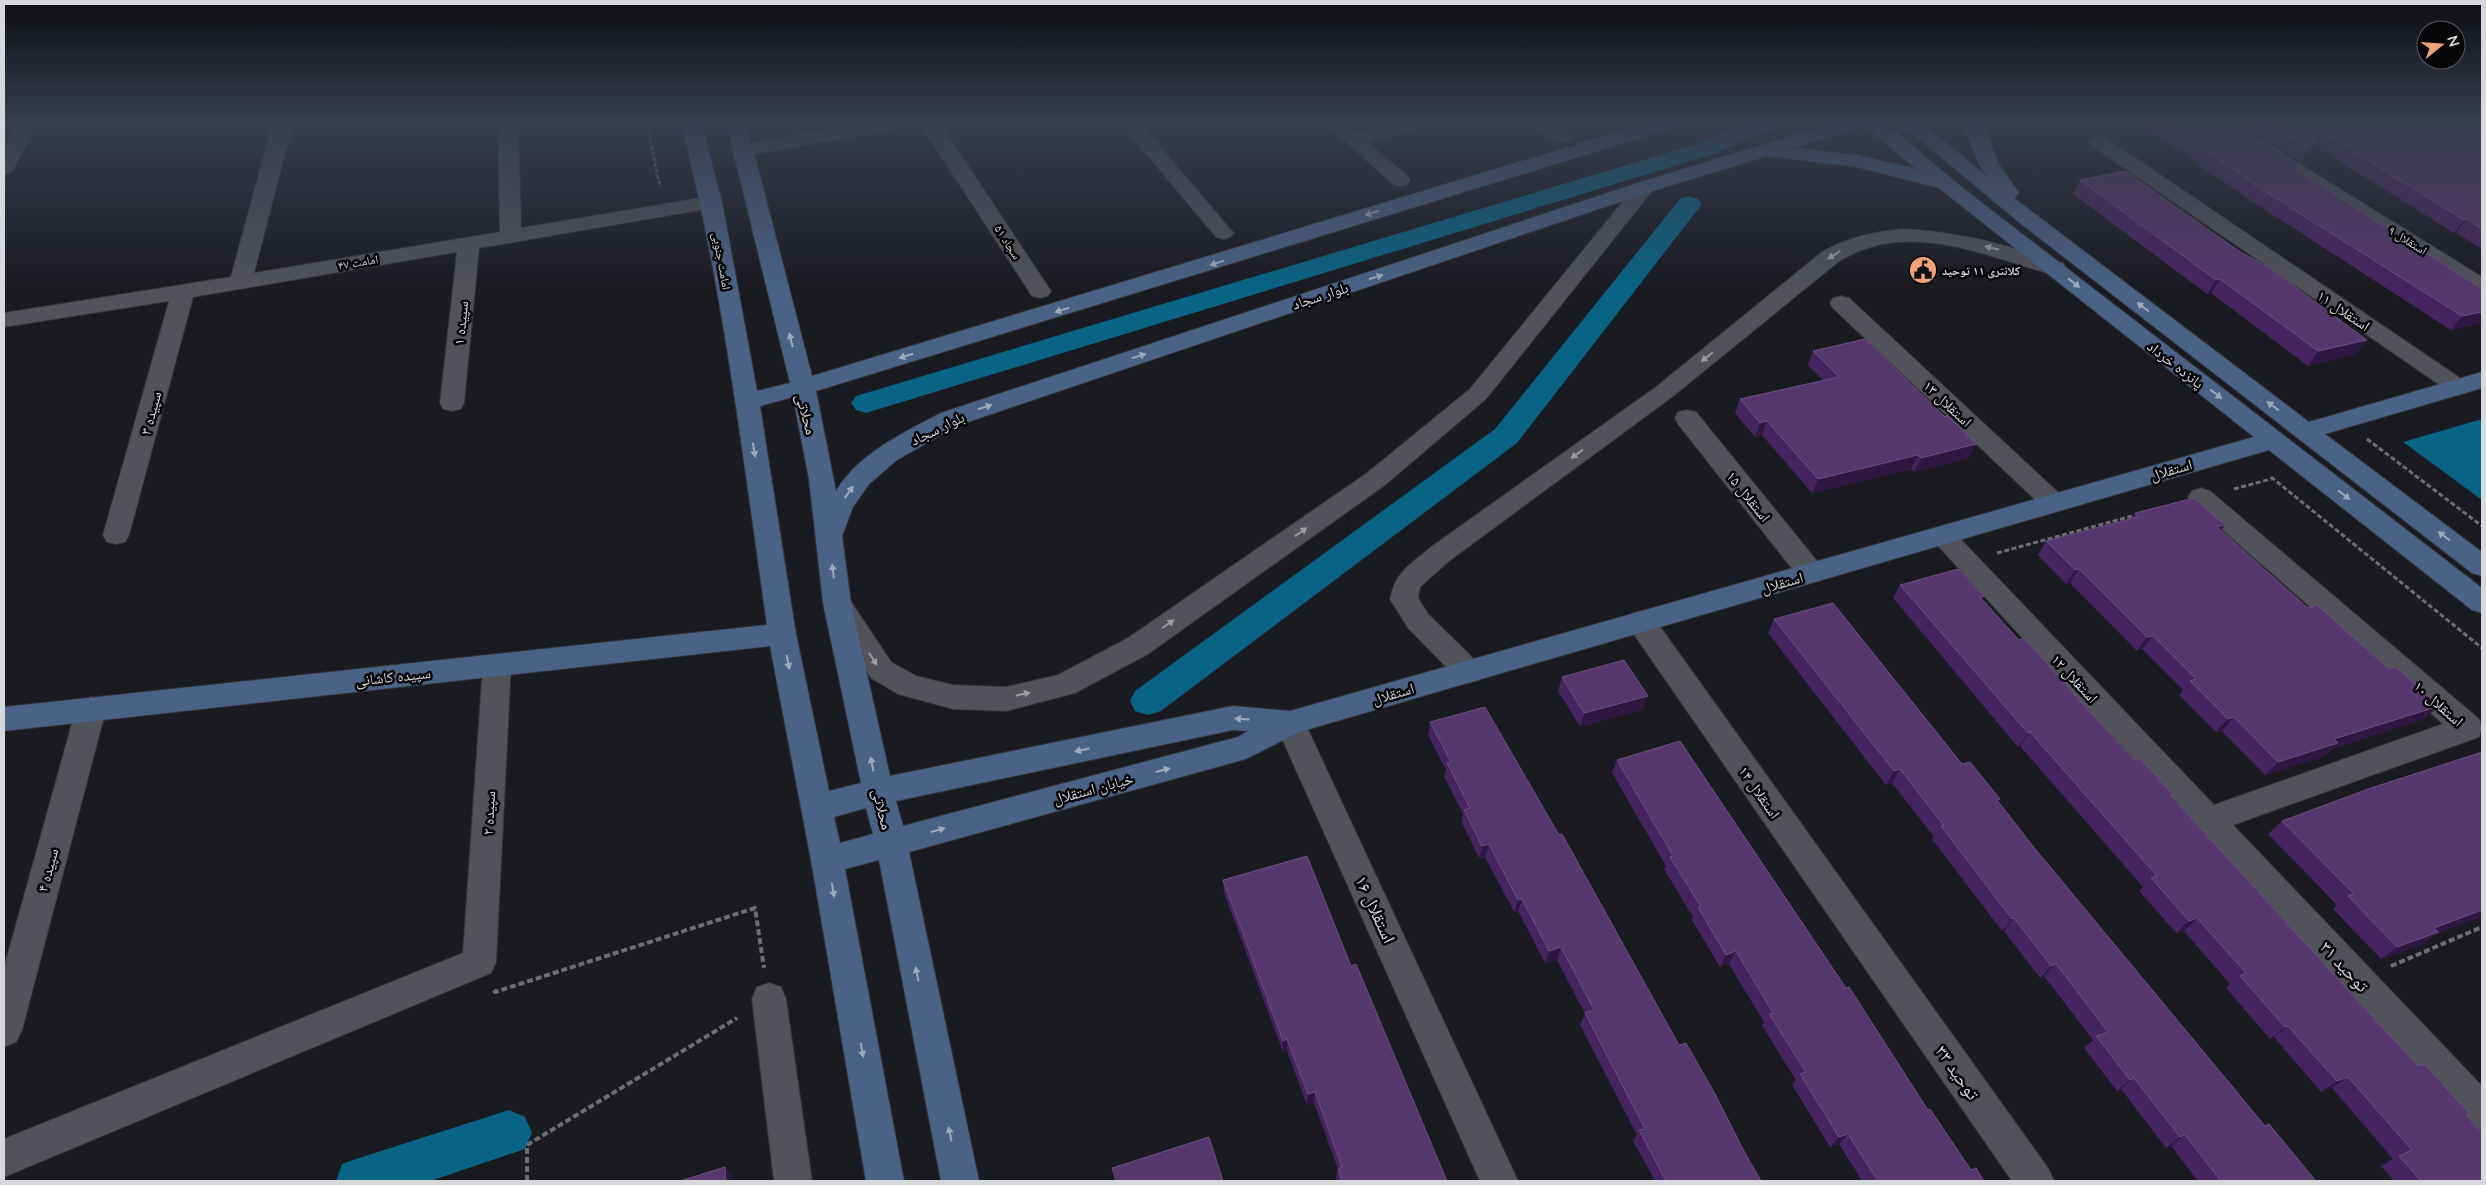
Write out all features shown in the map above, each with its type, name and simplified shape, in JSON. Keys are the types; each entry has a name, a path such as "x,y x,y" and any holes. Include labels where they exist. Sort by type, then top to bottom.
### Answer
{"main road":[{"name":"امامت جنوبی","path":"717,177 712,202 747,402"},
{"path":"730,177 803,387 1243,255 1420,198 1492,177"},
{"name":"بلوار سجاد","path":"829,536 840,506 853,487 880,459 950,419 1675,177"},
{"path":"1920,177 1957,192"},
{"name":"پانزده خرداد","path":"1939,177 2482,603"},
{"name":"پانزده خرداد","path":"1976,177 2027,219 2482,566"},
{"path":"1998,177 2027,219"},
{"path":"2305,431 2482,380"},
{"name":"محلاتی","path":"747,402 803,387 822,479 838,603 878,792 891,842 960,1181"},
{"path":"747,402 782,634 827,860 885,1181"},
{"name":"استقلال","path":"1290,723 2274,440"},
{"name":"سپیده کاشانی","path":"4,719 782,634"},
{"path":"816,808 878,792 1233,718 1290,723"},
{"name":"خیابان استقلال","path":"827,860 1246,747 1290,723"}],"street":[{"path":"240,282 268,177"},
{"path":"509,177 511,236"},
{"name":"سجاد ۵۱","path":"965,177 1040,291"},
{"path":"1176,177 1223,233"},
{"path":"1397,177 1400,180"},
{"name":"استقلال ۱۱","path":"2150,177 2458,387"},
{"name":"استقلال ۹","path":"2308,177 2482,286"},
{"path":"838,603 881,670 908,686 952,697 1006,699 1065,685 1138,646 1368,485 1478,394 1645,187"},
{"name":"امامت ۴۷","path":"4,320 184,292 712,202"},
{"path":"1469,672 1418,621 1404,598 1407,583 1440,554 1664,392 1830,257 1852,244 1876,239 1928,237 1992,248 2055,268"},
{"name":"سپیده ۱","path":"452,403 469,244"},
{"name":"سپیده ۳","path":"116,535 184,292"},
{"name":"استقلال ۱۳","path":"1841,303 2054,503"},
{"name":"استقلال ۱۵","path":"1688,418 1811,573"},
{"name":"استقلال ۱۰","path":"2201,497 2468,728 2208,820"},
{"name":"استقلال ۱۲","path":"1942,536 2208,820"},
{"name":"استقلال ۱۴","path":"1641,622 1880,963"},
{"name":"سپیده ۲","path":"479,962 497,665"},
{"name":"سپیده ۴","path":"4,1030 91,709"},
{"name":"استقلال ۱۶","path":"1290,723 1462,1096 1499,1181"},
{"name":"توحید ۳۱","path":"2208,820 2482,1112"},
{"path":"4,1158 479,962"},
{"name":"توحید ۳۳","path":"1880,963 2035,1181"},
{"path":"769,998 793,1181"}],"path":[{"path":"658,177 665,210"},
{"path":"2342,420 2482,526"},
{"path":"2271,478 2274,440"},
{"path":"2201,497 2271,478"},
{"path":"2271,478 2482,648"},
{"path":"1966,561 2144,513"},
{"path":"479,962 495,992 755,908 769,998 527,1145 526,1181"},
{"path":"2358,979 2482,927"}],"water":[{"path":"2482,419 2482,500 2403,442"}],"building":[{"path":"2094,177 2134,177 2239,251 2272,270 2367,340 2318,351 2220,279 2216,280 2080,180"},
{"path":"2244,177 2307,177 2482,289 2482,312 2462,316"},
{"path":"2395,177 2482,177 2482,229 2467,219 2464,220"},
{"path":"1865,339 1945,417 1948,416 1976,444 1921,458 1918,455 1818,479 1767,421 1760,423 1740,399 1839,377 1813,351"},
{"path":"2194,498 2225,525 2217,527 2308,608 2317,605 2389,669 2396,667 2439,706 2334,739 2338,743 2278,762 2234,717 2228,719 2190,681 2196,679 2153,636 2147,637 2079,569 2075,570 2046,541 2138,517 2135,513"},
{"path":"1958,569 1984,596 1980,597 2019,640 2024,638 2133,760 2139,758 2173,794 2170,795 2418,1066 2424,1064 2469,1113 2466,1115 2482,1133 2482,1181 2421,1181 2399,1156 2412,1150 2348,1077 2337,1081 2288,1026 2285,1027 2240,976 2246,973 2197,918 2189,921 2151,878 2157,876 2030,732 2028,733 1900,585"},
{"path":"1833,603 1962,764 1970,762 2000,799 1997,800 2032,845 2265,1126 2269,1124 2316,1181 2221,1181 2185,1135 2180,1137 2134,1078 2130,1080 2096,1036 2108,1032 2056,964 2051,966 2014,918 2012,919 1900,769 1894,771 1774,619"},
{"path":"1624,660 1648,696 1584,713 1562,677"},
{"path":"1485,707 1559,835 1562,834 1679,1045 1686,1043 1761,1181 1666,1181 1639,1130 1645,1129 1585,1013 1594,1010 1561,947 1549,951 1522,899 1518,900 1489,844 1482,846 1464,810 1470,808 1447,763 1451,762 1430,722"},
{"path":"1680,741 1846,988 1849,987 1928,1110 1930,1109 1971,1170 1976,1168 1984,1181 1878,1181 1848,1134 1839,1137 1800,1074 1806,1072 1769,1014 1773,1013 1736,951 1726,955 1698,907 1701,907 1670,857 1673,856 1617,760"},
{"path":"2482,752 2482,910 2434,928 2438,932 2397,947 2348,896 2354,894 2282,821 2368,789"},
{"path":"1307,856 1351,966 1356,964 1447,1181 1342,1181 1338,1169 1342,1167 1315,1092 1308,1094 1287,1039 1283,1041 1223,880"},
{"path":"1209,1137 1223,1181 1116,1181 1112,1168"},
{"path":"725,1167 726,1181 680,1181"}],"waterway":[{"path":"866,403 1612,177"},
{"path":"1148,701 1506,436 1689,204"},
{"path":"359,1181 509,1133"}],"place":[{"name":"کلانتری ۱۱ توحید","path":"1923,270"}]}
